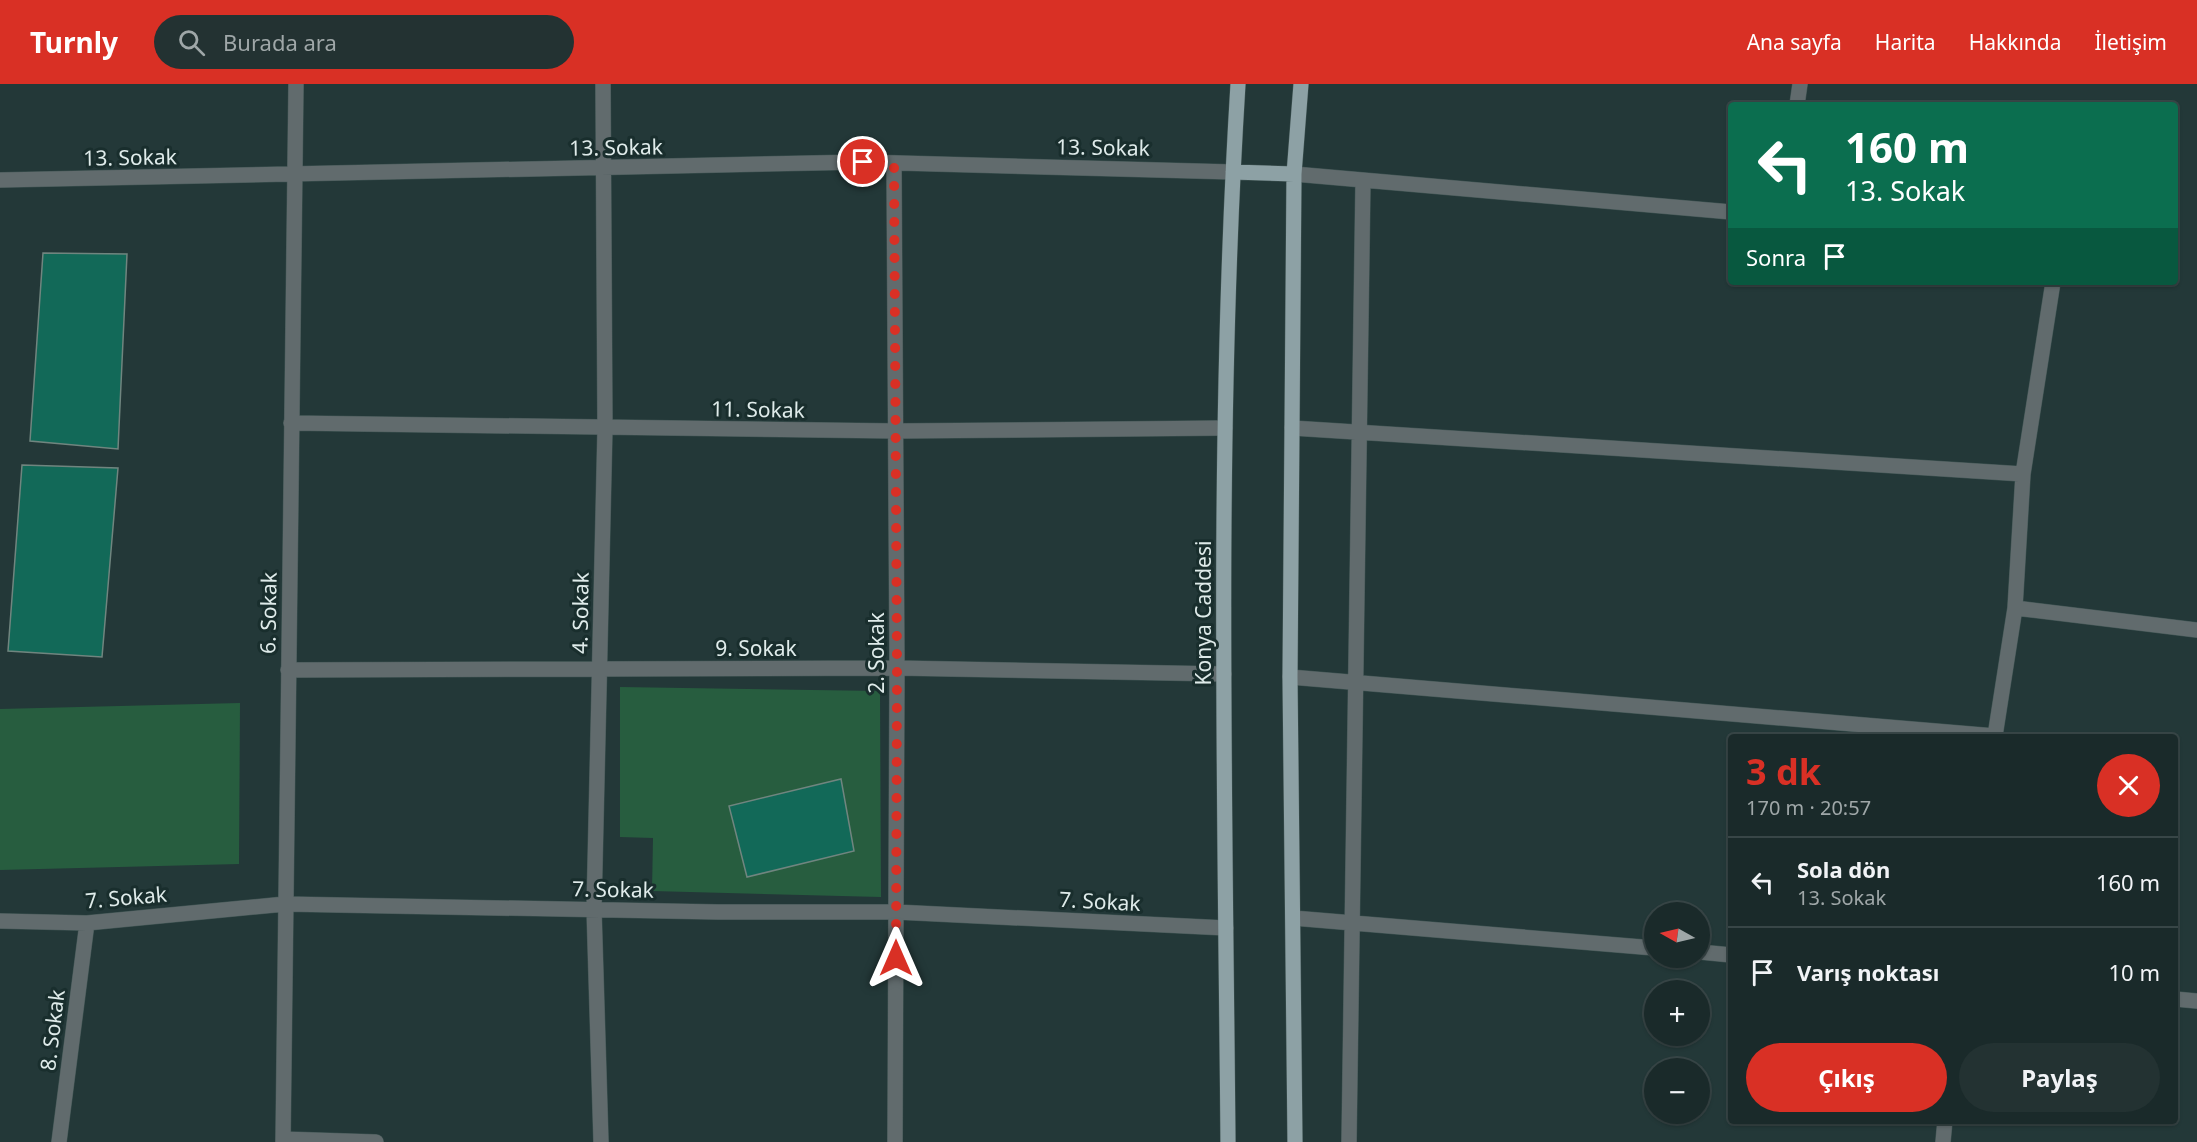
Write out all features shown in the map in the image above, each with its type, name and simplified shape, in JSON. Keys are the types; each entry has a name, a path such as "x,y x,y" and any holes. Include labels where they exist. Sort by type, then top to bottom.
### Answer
{"main road":[{"name":"Konya Caddesi","path":"1228,1142 1224,674 1225,428 1238,84"},
{"path":"1295,1142 1290,677 1294,174 1301,84"},
{"path":"1233,172 1294,174"}],"street":[{"name":"6. Sokak","path":"283,1140 296,84"},
{"name":"4. Sokak","path":"601,1142 594,909 605,428 603,84"},
{"path":"1797,102 1800,84"},
{"name":"13. Sokak","path":"0,180 894,163 1233,172"},
{"name":"2. Sokak","path":"894,163 897,668 895,1142"},
{"path":"1294,174 1728,212"},
{"path":"1349,1142 1363,180"},
{"path":"1995,734 2014,608 2023,474 2053,285"},
{"name":"11. Sokak","path":"291,423 896,431 1225,428"},
{"path":"1292,428 2023,474"},
{"path":"2014,608 2197,630"},
{"name":"9. Sokak","path":"288,670 897,668 1224,674"},
{"path":"1290,677 1971,734"},
{"name":"7. Sokak","path":"0,921 87,923 285,904 896,912 1226,928"},
{"path":"1293,918 1644,947"},
{"name":"8. Sokak","path":"59,1142 87,923"},
{"path":"1710,953 1728,955"},
{"path":"2178,999 2197,1001"},
{"path":"1943,1142 1945,1124"},
{"path":"283,1140 376,1142"}],"green space":[{"path":"620,687 880,691 881,897 652,891 653,838 620,837"},
{"path":"240,703 239,864 0,870 0,709"}],"building":[{"path":"43,253 127,254 118,449 30,441"},
{"path":"22,465 118,468 102,657 8,651"},
{"path":"841,779 854,851 747,877 729,806"}],"route":[{"path":"863,162 894,163 896,958"}]}
